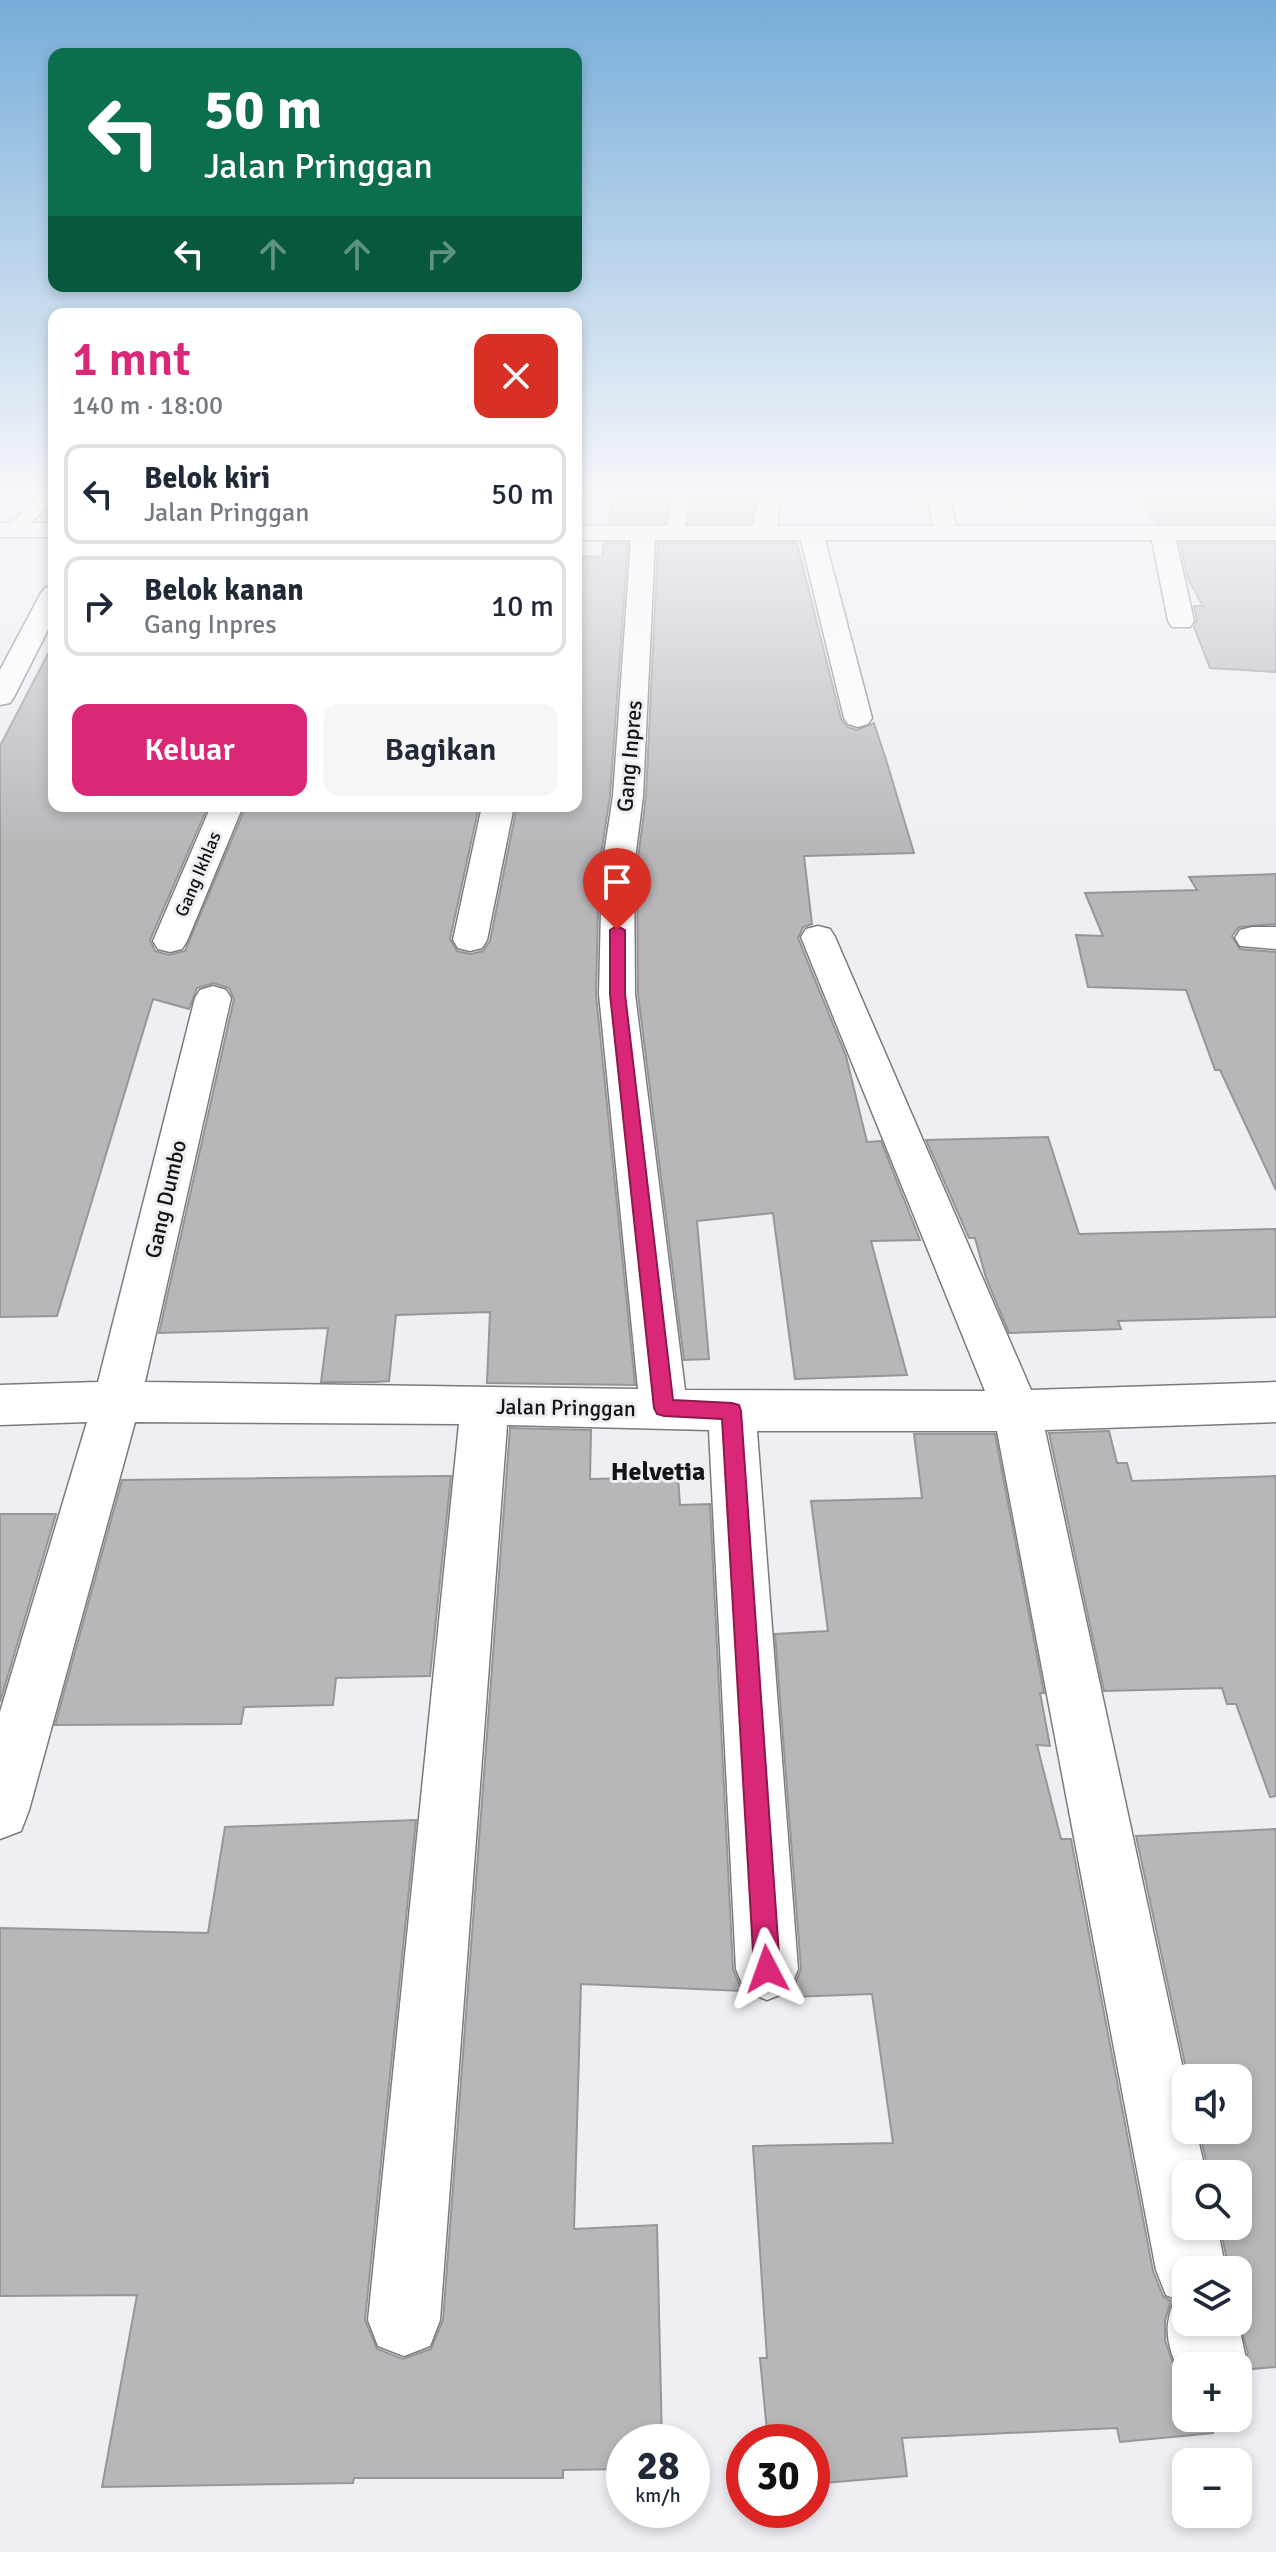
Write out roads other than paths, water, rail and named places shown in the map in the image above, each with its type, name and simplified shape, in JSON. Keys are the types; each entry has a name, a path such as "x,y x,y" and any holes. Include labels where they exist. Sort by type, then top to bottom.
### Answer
{"street":[{"path":"0,697 44,612"},
{"name":"Gang Inpres","path":"650,612 618,867 617,994 664,1408"},
{"path":"831,612 858,718"},
{"path":"1179,612 1181,621"},
{"name":"Gang Ikhlas","path":"170,941 224,812"},
{"path":"470,940 497,812"},
{"path":"818,937 1017,1412 1188,2256"},
{"name":"Gang Dumbo","path":"0,1810 117,1400 213,998"},
{"name":"Jalan Pringgan","path":"0,1405 117,1400 732,1411 1017,1412 1276,1402"},
{"path":"404,2320 485,1406"},
{"path":"732,1411 767,1969"}],"district":[{"name":"Helvetia","path":"658,1471"}]}
